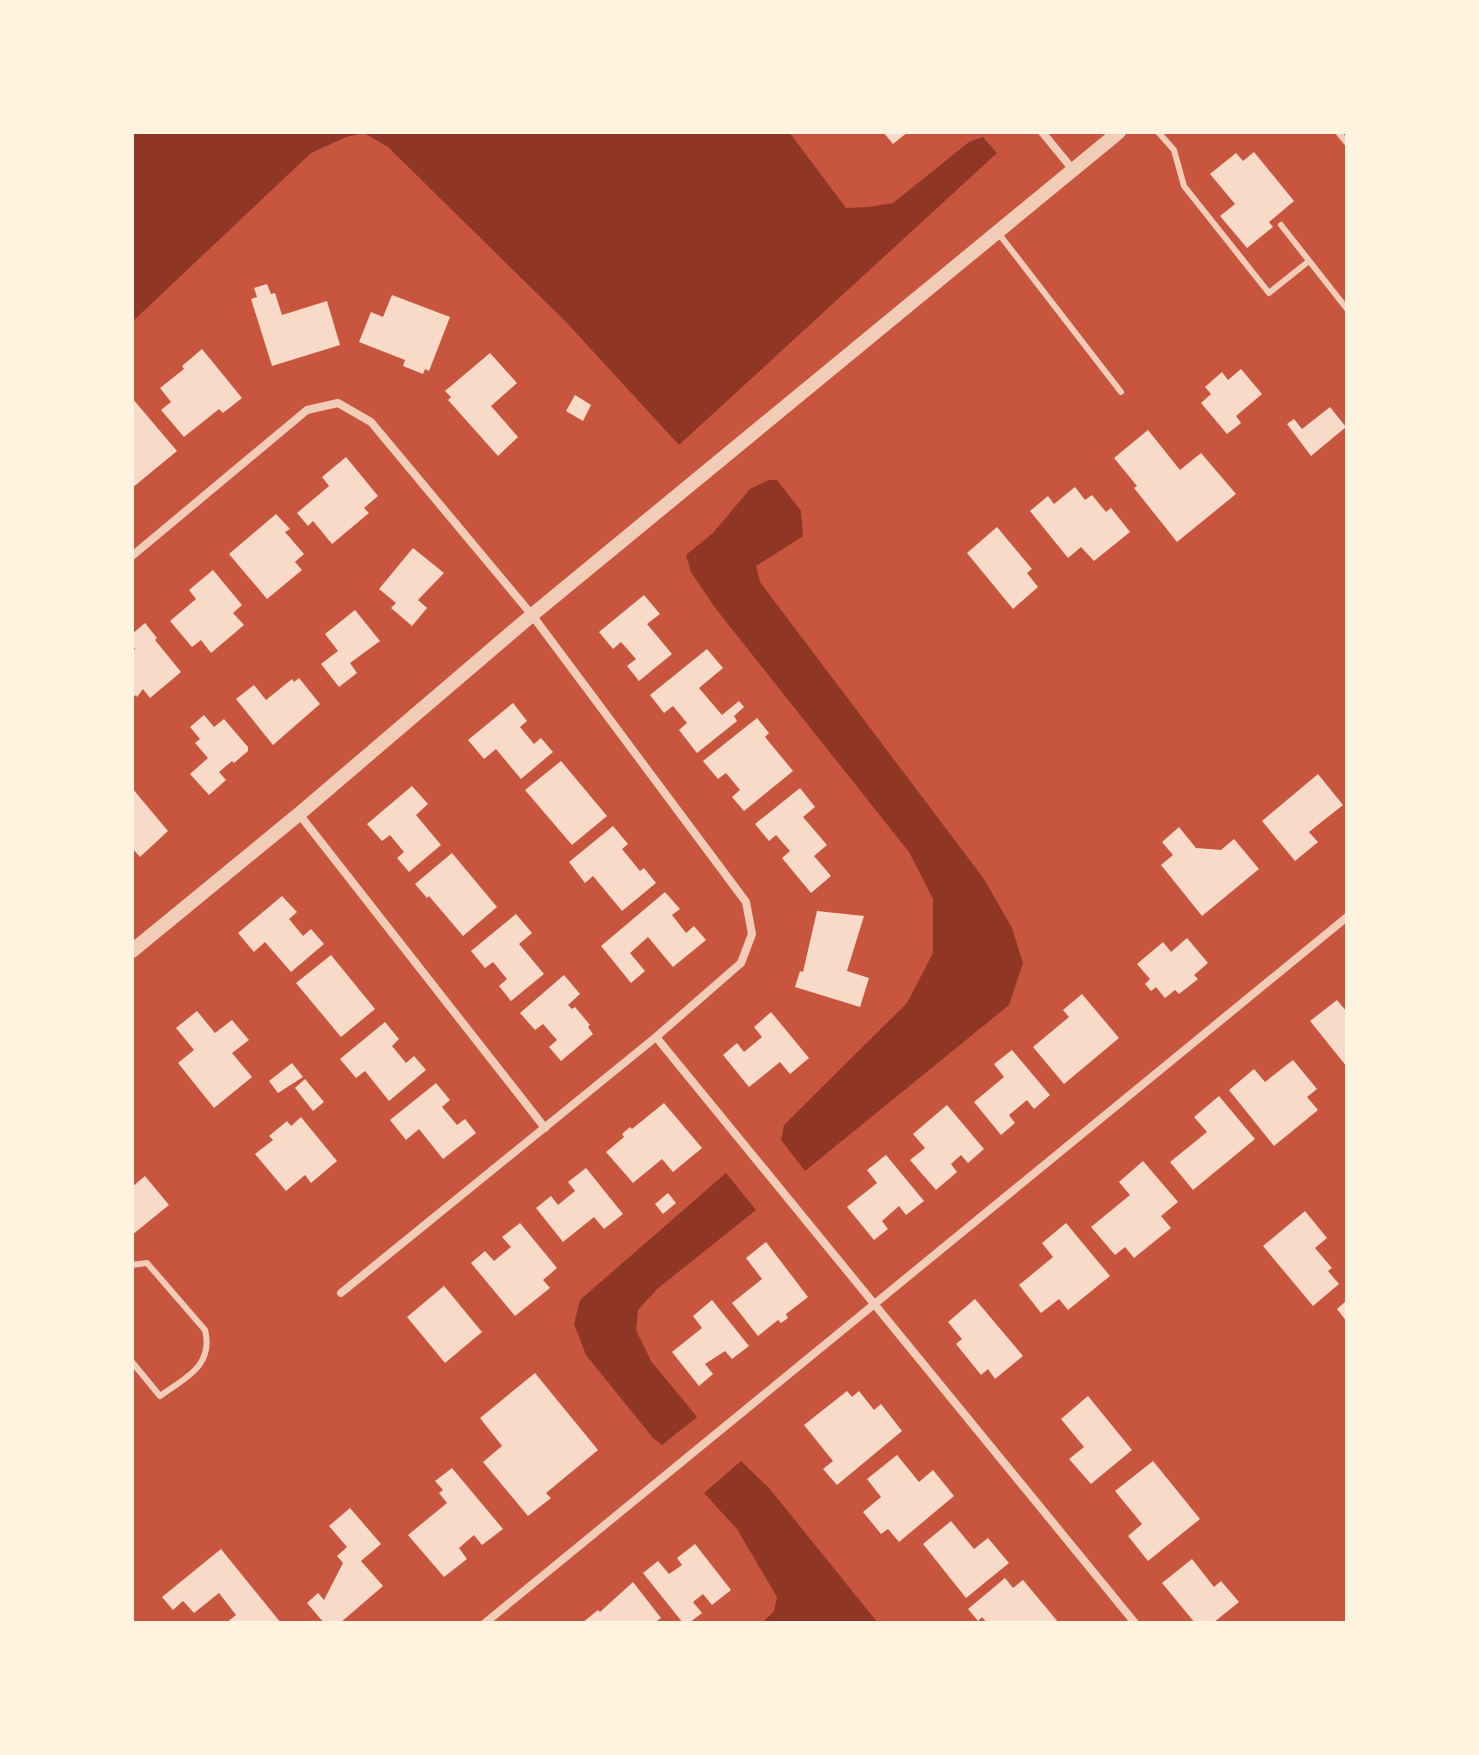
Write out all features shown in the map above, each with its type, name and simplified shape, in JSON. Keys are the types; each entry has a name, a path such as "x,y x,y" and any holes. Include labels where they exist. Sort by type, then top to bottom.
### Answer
{"street":[{"path":"1042,132 1074,171"},
{"path":"132,951 299,814 532,615 1119,132"},
{"path":"132,556 307,410 338,403 371,422 532,615 746,902 752,934 741,963 656,1037 341,1293"},
{"path":"299,814 545,1128"},
{"path":"485,1623 1347,917"},
{"path":"656,1037 1135,1623"}],"lane":[{"path":"1158,132 1174,150 1184,186 1269,293 1309,261"},
{"path":"1338,132 1347,143"},
{"path":"1281,225 1347,309"},
{"path":"998,233 1121,392"},
{"path":"132,1265 147,1263 205,1330 208,1344 196,1370 160,1396 132,1362"}],"shaded area":[{"path":"132,132 789,132 846,208 893,203 969,142 983,137 997,153 679,445 566,322 388,147 364,133 346,137 311,153 132,322"},
{"path":"769,480 777,480 801,511 803,536 756,566 760,582 984,879 1012,928 1023,963 1009,1005 805,1171 781,1140 784,1125 907,1003 933,953 933,899 909,852 716,609 691,572 686,555 713,533 750,489"},
{"path":"726,1173 756,1210 657,1289 638,1310 636,1330 651,1361 697,1417 662,1445 586,1355 574,1324 580,1300"},
{"path":"741,1461 769,1488 878,1623 762,1623 774,1611 777,1597 737,1529 704,1493"}],"building":[{"path":"883,132 908,132 893,144"},
{"path":"1254,152 1294,201 1269,222 1273,227 1247,248 1220,216 1235,204 1210,174 1236,153 1243,161"},
{"path":"267,284 271,294 275,293 282,315 327,301 340,345 272,366 251,299 257,297 254,288"},
{"path":"392,295 450,317 429,371 425,369 423,374 403,366 405,360 359,342 371,312 383,317"},
{"path":"202,349 242,398 223,413 219,409 184,437 161,410 171,402 160,388 184,369 182,366"},
{"path":"490,353 517,383 491,406 518,437 498,456 448,400 451,397 445,391"},
{"path":"1241,369 1262,394 1236,416 1241,423 1227,434 1201,403 1211,394 1205,387 1222,372 1228,380"},
{"path":"575,395 591,405 583,421 566,411"},
{"path":"132,398 177,451 132,488"},
{"path":"1330,407 1346,427 1311,456 1287,424 1294,419 1302,429"},
{"path":"1148,430 1180,470 1201,453 1236,494 1177,542 1114,458"},
{"path":"346,457 378,496 364,508 369,513 332,544 313,521 308,526 297,513 329,486 322,477"},
{"path":"1075,487 1085,500 1092,495 1106,512 1111,508 1130,532 1094,561 1081,547 1068,558 1030,511 1048,496 1054,504"},
{"path":"276,514 290,529 285,532 304,554 295,562 302,570 267,599 229,554"},
{"path":"997,527 1032,569 1027,573 1038,587 1013,609 967,553"},
{"path":"413,548 444,573 418,600 427,608 412,626 391,608 396,603 379,589"},
{"path":"213,570 242,605 233,613 244,625 211,653 201,640 192,647 170,621 196,599 189,590"},
{"path":"644,595 660,614 647,624 672,654 639,681 627,666 636,659 621,642 613,649 599,632"},
{"path":"355,610 380,641 350,663 357,673 339,687 321,664 338,651 325,634"},
{"path":"145,623 181,672 150,698 143,689 132,698 132,651 135,649 132,634"},
{"path":"707,649 723,668 699,688 722,715 739,701 744,707 734,716 737,721 697,753 679,730 687,723 673,706 664,713 650,695"},
{"path":"299,678 320,704 273,745 236,699 254,685 266,700 292,679 294,682"},
{"path":"513,703 527,721 520,727 534,744 541,738 553,752 521,779 496,749 484,759 468,740"},
{"path":"204,715 214,727 224,719 248,747 248,751 219,772 226,780 209,795 190,774 208,758 195,743 200,739 190,727"},
{"path":"757,718 769,733 765,737 793,771 744,811 732,797 740,790 726,773 718,779 703,761"},
{"path":"561,761 607,816 572,845 525,790"},
{"path":"1318,774 1343,805 1309,832 1318,842 1295,861 1262,821"},
{"path":"412,786 428,804 416,815 441,845 409,872 397,858 404,852 390,835 382,841 367,824"},
{"path":"132,788 168,831 140,857 132,848"},
{"path":"800,788 815,807 803,817 827,845 814,856 831,876 811,893 782,858 790,851 776,835 769,841 755,824"},
{"path":"613,826 628,844 622,849 640,871 644,868 656,883 622,911 593,876 585,883 569,862"},
{"path":"1179,827 1196,848 1221,850 1234,839 1259,869 1202,916 1161,865 1173,855 1162,842"},
{"path":"452,853 497,907 463,936 415,884"},
{"path":"665,892 680,909 672,915 686,933 694,926 706,940 673,967 648,937 630,953 645,971 631,983 601,946"},
{"path":"282,896 297,912 289,919 303,936 311,929 324,944 291,972 265,942 254,952 238,933"},
{"path":"817,911 864,916 847,971 869,978 860,1007 795,987 800,971 803,972"},
{"path":"516,914 532,933 519,944 544,974 511,1001 499,986 507,979 493,962 485,968 471,951"},
{"path":"1187,938 1208,963 1194,975 1198,979 1179,994 1175,990 1165,998 1156,987 1151,991 1145,984 1150,979 1137,964 1163,942 1171,952"},
{"path":"331,955 375,1009 341,1037 296,983"},
{"path":"564,975 580,994 568,1005 572,1009 575,1007 590,1025 588,1027 593,1034 561,1061 549,1047 557,1040 543,1024 535,1030 520,1013"},
{"path":"1082,994 1119,1038 1064,1084 1033,1047 1069,1017 1063,1010"},
{"path":"1337,1000 1347,1012 1347,1067 1310,1021"},
{"path":"197,1011 215,1033 232,1020 249,1040 232,1053 252,1077 214,1108 178,1063 194,1050 176,1028"},
{"path":"771,1012 809,1058 790,1074 780,1062 749,1087 723,1055 737,1043 744,1052 762,1037 754,1027"},
{"path":"385,1022 399,1039 392,1046 406,1063 414,1056 426,1070 389,1101 365,1071 356,1078 340,1059"},
{"path":"1012,1050 1050,1095 1034,1109 1027,1100 1009,1115 1015,1123 1001,1135 974,1102 1004,1077 994,1064"},
{"path":"1293,1060 1317,1089 1307,1097 1318,1110 1274,1146 1229,1090 1254,1069 1265,1082"},
{"path":"292,1063 303,1077 278,1093 269,1081"},
{"path":"305,1079 324,1102 313,1111 295,1088"},
{"path":"436,1083 450,1100 442,1107 457,1125 465,1119 476,1133 443,1159 419,1129 406,1140 390,1120"},
{"path":"1219,1096 1255,1139 1193,1190 1170,1162 1207,1132 1194,1117"},
{"path":"664,1103 702,1148 673,1172 662,1159 633,1183 606,1152 624,1137 622,1134 630,1127 632,1129"},
{"path":"947,1105 984,1149 968,1163 961,1155 951,1164 957,1172 936,1190 910,1160 925,1148 913,1134"},
{"path":"301,1117 337,1161 311,1183 305,1175 286,1191 255,1154 273,1140 269,1136 287,1121 291,1126"},
{"path":"886,1155 924,1201 906,1215 899,1206 882,1221 888,1229 874,1240 847,1207 877,1183 867,1170"},
{"path":"1143,1161 1178,1202 1161,1216 1171,1228 1134,1258 1125,1247 1115,1255 1091,1227 1130,1195 1119,1182"},
{"path":"586,1168 623,1214 604,1229 594,1217 563,1242 536,1208 551,1196 558,1205 575,1191 568,1182"},
{"path":"145,1176 169,1205 132,1235 132,1187"},
{"path":"668,1193 676,1203 663,1214 655,1204"},
{"path":"1305,1211 1327,1238 1315,1248 1332,1268 1328,1271 1339,1284 1313,1306 1263,1246"},
{"path":"520,1223 557,1268 543,1280 550,1288 515,1316 471,1263 485,1251 494,1261 511,1247 502,1237"},
{"path":"1066,1223 1110,1276 1068,1310 1059,1299 1041,1313 1019,1285 1053,1257 1042,1243"},
{"path":"766,1242 808,1297 786,1314 788,1318 781,1323 778,1320 758,1336 732,1303 762,1279 746,1258"},
{"path":"444,1286 482,1332 445,1363 407,1317"},
{"path":"975,1299 1023,1356 995,1379 988,1369 981,1375 956,1344 962,1339 948,1322"},
{"path":"712,1300 749,1346 732,1359 725,1351 705,1364 713,1374 699,1386 672,1352 702,1328 693,1316"},
{"path":"1347,1300 1347,1322 1337,1309"},
{"path":"535,1373 598,1450 546,1493 551,1498 528,1516 483,1462 502,1446 480,1418"},
{"path":"847,1391 852,1397 859,1391 874,1410 881,1404 902,1431 837,1485 823,1469 833,1461 804,1425"},
{"path":"1088,1396 1132,1450 1091,1484 1069,1459 1084,1447 1061,1419"},
{"path":"897,1455 919,1482 933,1470 954,1496 899,1542 888,1529 881,1534 863,1512 881,1497 867,1479"},
{"path":"1153,1461 1200,1519 1148,1561 1128,1536 1142,1524 1115,1491"},
{"path":"452,1468 503,1529 482,1545 474,1535 459,1548 467,1559 444,1577 408,1535 447,1503 439,1493 443,1490 435,1481"},
{"path":"350,1508 381,1544 361,1561 383,1586 340,1623 324,1623 307,1603 318,1593 324,1600 343,1563 337,1556 347,1547 329,1526"},
{"path":"951,1521 974,1549 988,1538 1009,1563 966,1598 923,1544"},
{"path":"695,1544 731,1590 712,1605 703,1594 693,1602 702,1613 689,1623 683,1623 643,1573 658,1561 669,1574 682,1565 677,1558"},
{"path":"221,1549 281,1623 226,1623 236,1615 219,1593 194,1613 183,1601 173,1610 162,1597"},
{"path":"1192,1559 1214,1587 1221,1581 1239,1602 1213,1623 1195,1623 1162,1583"},
{"path":"1005,1578 1013,1588 1023,1580 1059,1623 987,1623 982,1617 978,1621 968,1609"},
{"path":"633,1582 661,1618 654,1623 582,1623 598,1610 600,1612"}]}
